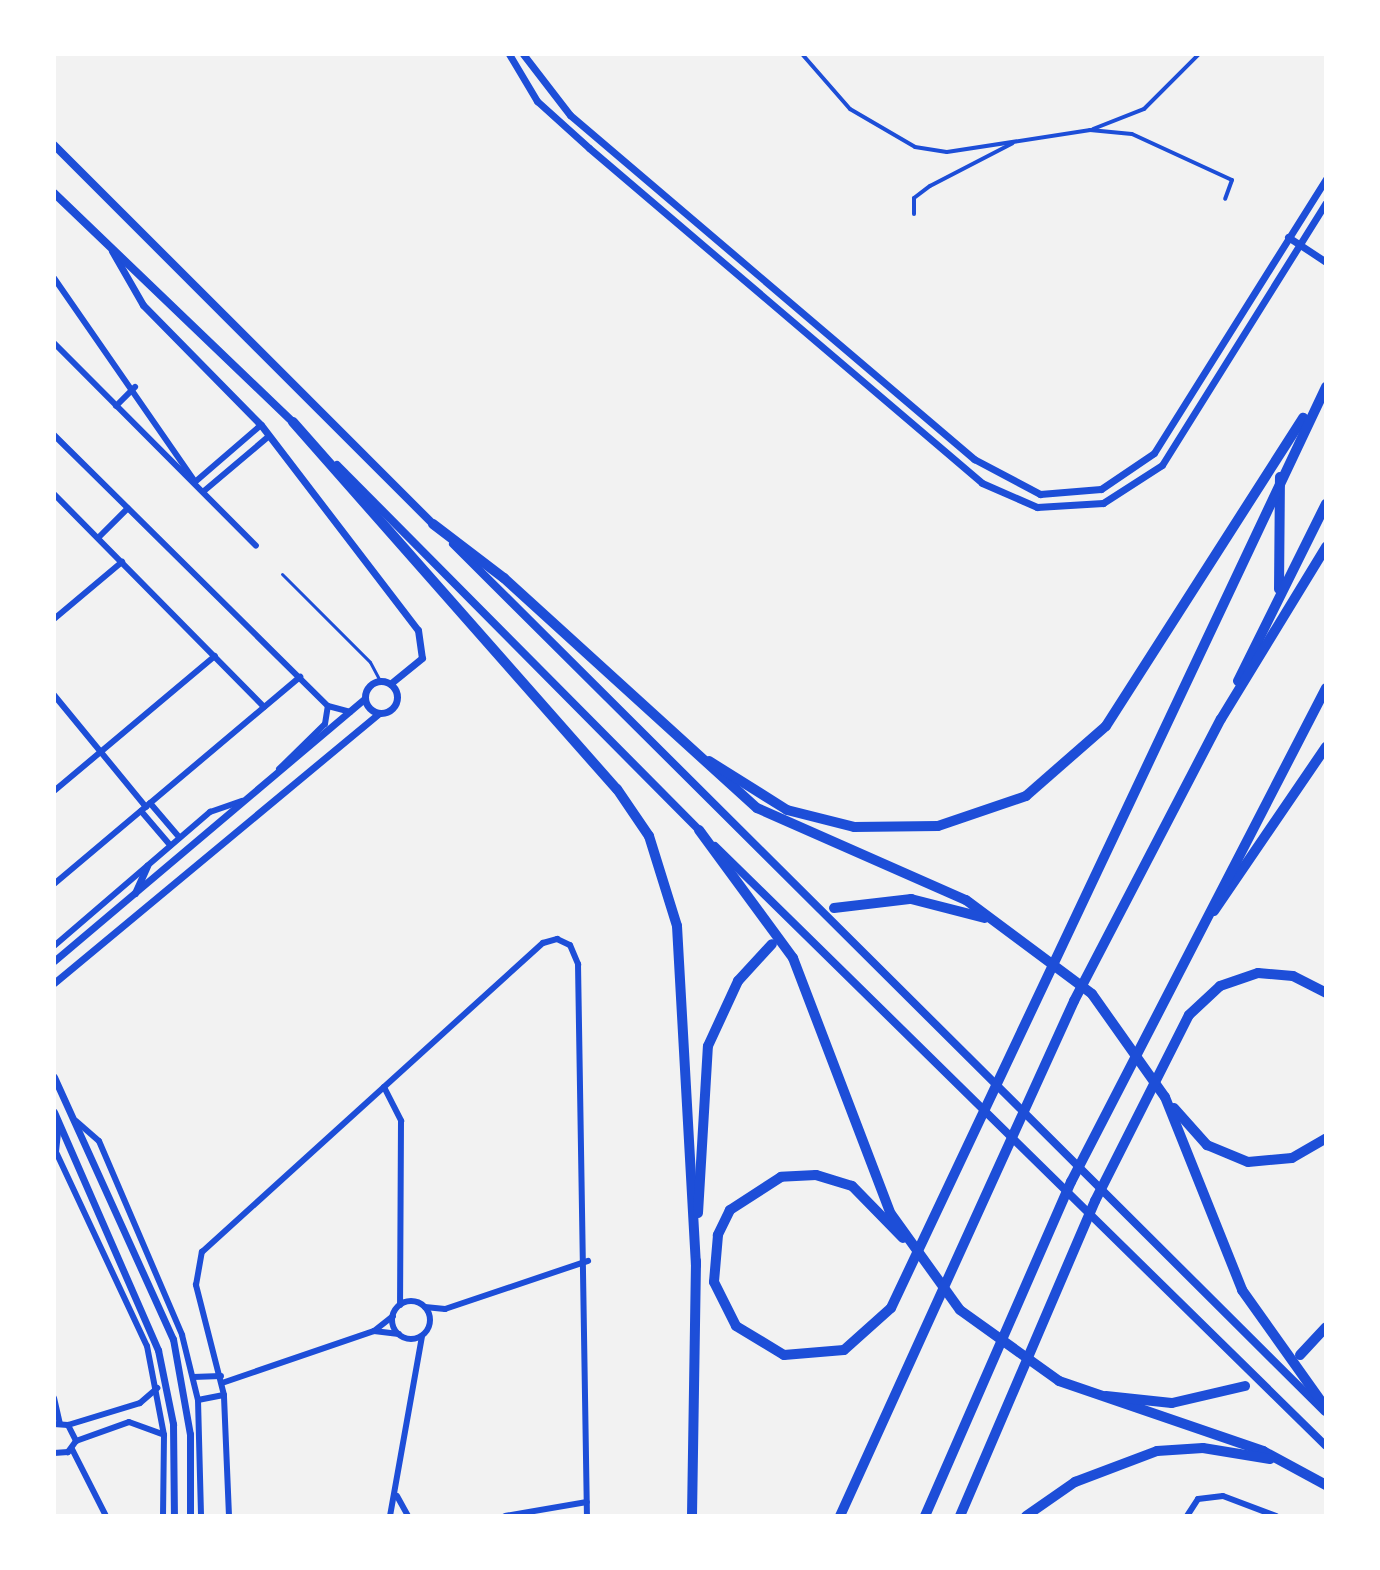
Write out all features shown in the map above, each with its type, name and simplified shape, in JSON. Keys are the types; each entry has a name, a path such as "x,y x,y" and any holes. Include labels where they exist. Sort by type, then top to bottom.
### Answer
{"highway":[{"path":"682,741 764,799 833,824 919,829 1026,796 1106,726 1326,385"},
{"path":"903,1238 852,1186 816,1175 781,1177 730,1210 718,1235 714,1282 736,1326 784,1355 844,1350 891,1308 1280,475 1326,385"},
{"path":"293,422 617,789 649,836 677,926 696,1265"},
{"path":"1279,591 1280,475"},
{"path":"840,1516 1074,1001 1221,719 1279,591 1326,504"},
{"path":"433,524 682,741 730,787 788,827 966,900 1016,933 1092,994 1163,1092 1207,1145 1248,1162 1292,1158 1326,1138"},
{"path":"1221,719 1326,547"},
{"path":"925,1516 1071,1182 1326,688"},
{"path":"1194,939 1326,747"},
{"path":"699,830 793,958 903,1238 981,1329 1059,1381 1295,1466 1326,1485"},
{"path":"834,908 911,899 1002,924"},
{"path":"692,1516 696,1265 708,1046 738,981 772,944"},
{"path":"960,1516 1082,1228 1189,1015 1220,986 1258,973 1293,976 1326,993"},
{"path":"1163,1092 1242,1290 1326,1410"},
{"path":"1300,1355 1326,1327"},
{"path":"1093,1394 1172,1403 1245,1386"},
{"path":"1026,1516 1075,1482 1157,1451 1203,1448 1295,1466"}],"main road":[{"path":"54,145 961,1057 1129,1223 1326,1410"},
{"path":"54,193 293,422 1116,1244 1326,1446"}],"street":[{"path":"509,54 537,101 589,148 982,483 1037,507 1103,503 1150,477 1326,203"},
{"path":"523,54 570,115 974,459 1005,482 1040,494 1101,489 1154,453 1326,179"},
{"path":"802,54 850,109 915,147 947,152 1090,130 1144,109 1199,54"},
{"path":"1090,130 1132,134 1213,167 1232,180 1225,199"},
{"path":"914,214 914,198 930,186 1018,141"},
{"path":"1288,237 1326,262"},
{"path":"107,242 156,321 261,425 424,640 419,662 390,684"},
{"path":"54,278 135,387 195,482"},
{"path":"54,343 256,546"},
{"path":"116,406 135,387"},
{"path":"195,482 261,425"},
{"path":"54,435 328,706 350,712"},
{"path":"204,491 269,436"},
{"path":"54,494 264,707"},
{"path":"98,538 128,508"},
{"path":"54,619 122,562"},
{"path":"54,791 215,656"},
{"path":"54,884 300,677"},
{"path":"54,961 248,800 350,712 380,681 390,684"},
{"path":"54,983 378,714 396,703 390,684"},
{"path":"54,695 146,807 170,845"},
{"path":"365,698 378,714"},
{"path":"277,775 325,724 328,706"},
{"path":"54,946 210,812 248,800"},
{"path":"146,807 179,837"},
{"path":"134,896 147,866"},
{"path":"229,1516 222,1380 196,1285 202,1252 543,943 570,945 578,964 588,1261 587,1516"},
{"path":"54,1077 173,1339 190,1434 190,1516"},
{"path":"193,1377 222,1380 374,1331 393,1316 400,1305 402,1283 401,1121 384,1087"},
{"path":"54,1112 158,1350 173,1424 174,1516"},
{"path":"76,1121 102,1148 169,1297 198,1400 201,1516"},
{"path":"59,1122 56,1152 139,1323 157,1388 164,1435 163,1516"},
{"path":"402,1283 413,1301 425,1307 445,1309 588,1261"},
{"path":"400,1305 413,1301"},
{"path":"425,1307 430,1324"},
{"path":"396,1492 407,1516 391,1516 416,1358 422,1336 445,1309"},
{"path":"393,1316 399,1334"},
{"path":"374,1331 399,1334 408,1339 416,1358"},
{"path":"408,1339 422,1336"},
{"path":"54,1398 57,1423 68,1425 140,1403 157,1388"},
{"path":"198,1400 224,1395"},
{"path":"72,1449 76,1441 129,1422 164,1435"},
{"path":"68,1425 76,1441"},
{"path":"54,1453 72,1449"},
{"path":"72,1449 106,1516"},
{"path":"1187,1516 1198,1499 1223,1496 1276,1516"},
{"path":"505,1516 587,1502"}],"lane":[{"path":"282,574 370,662 380,681"}]}
